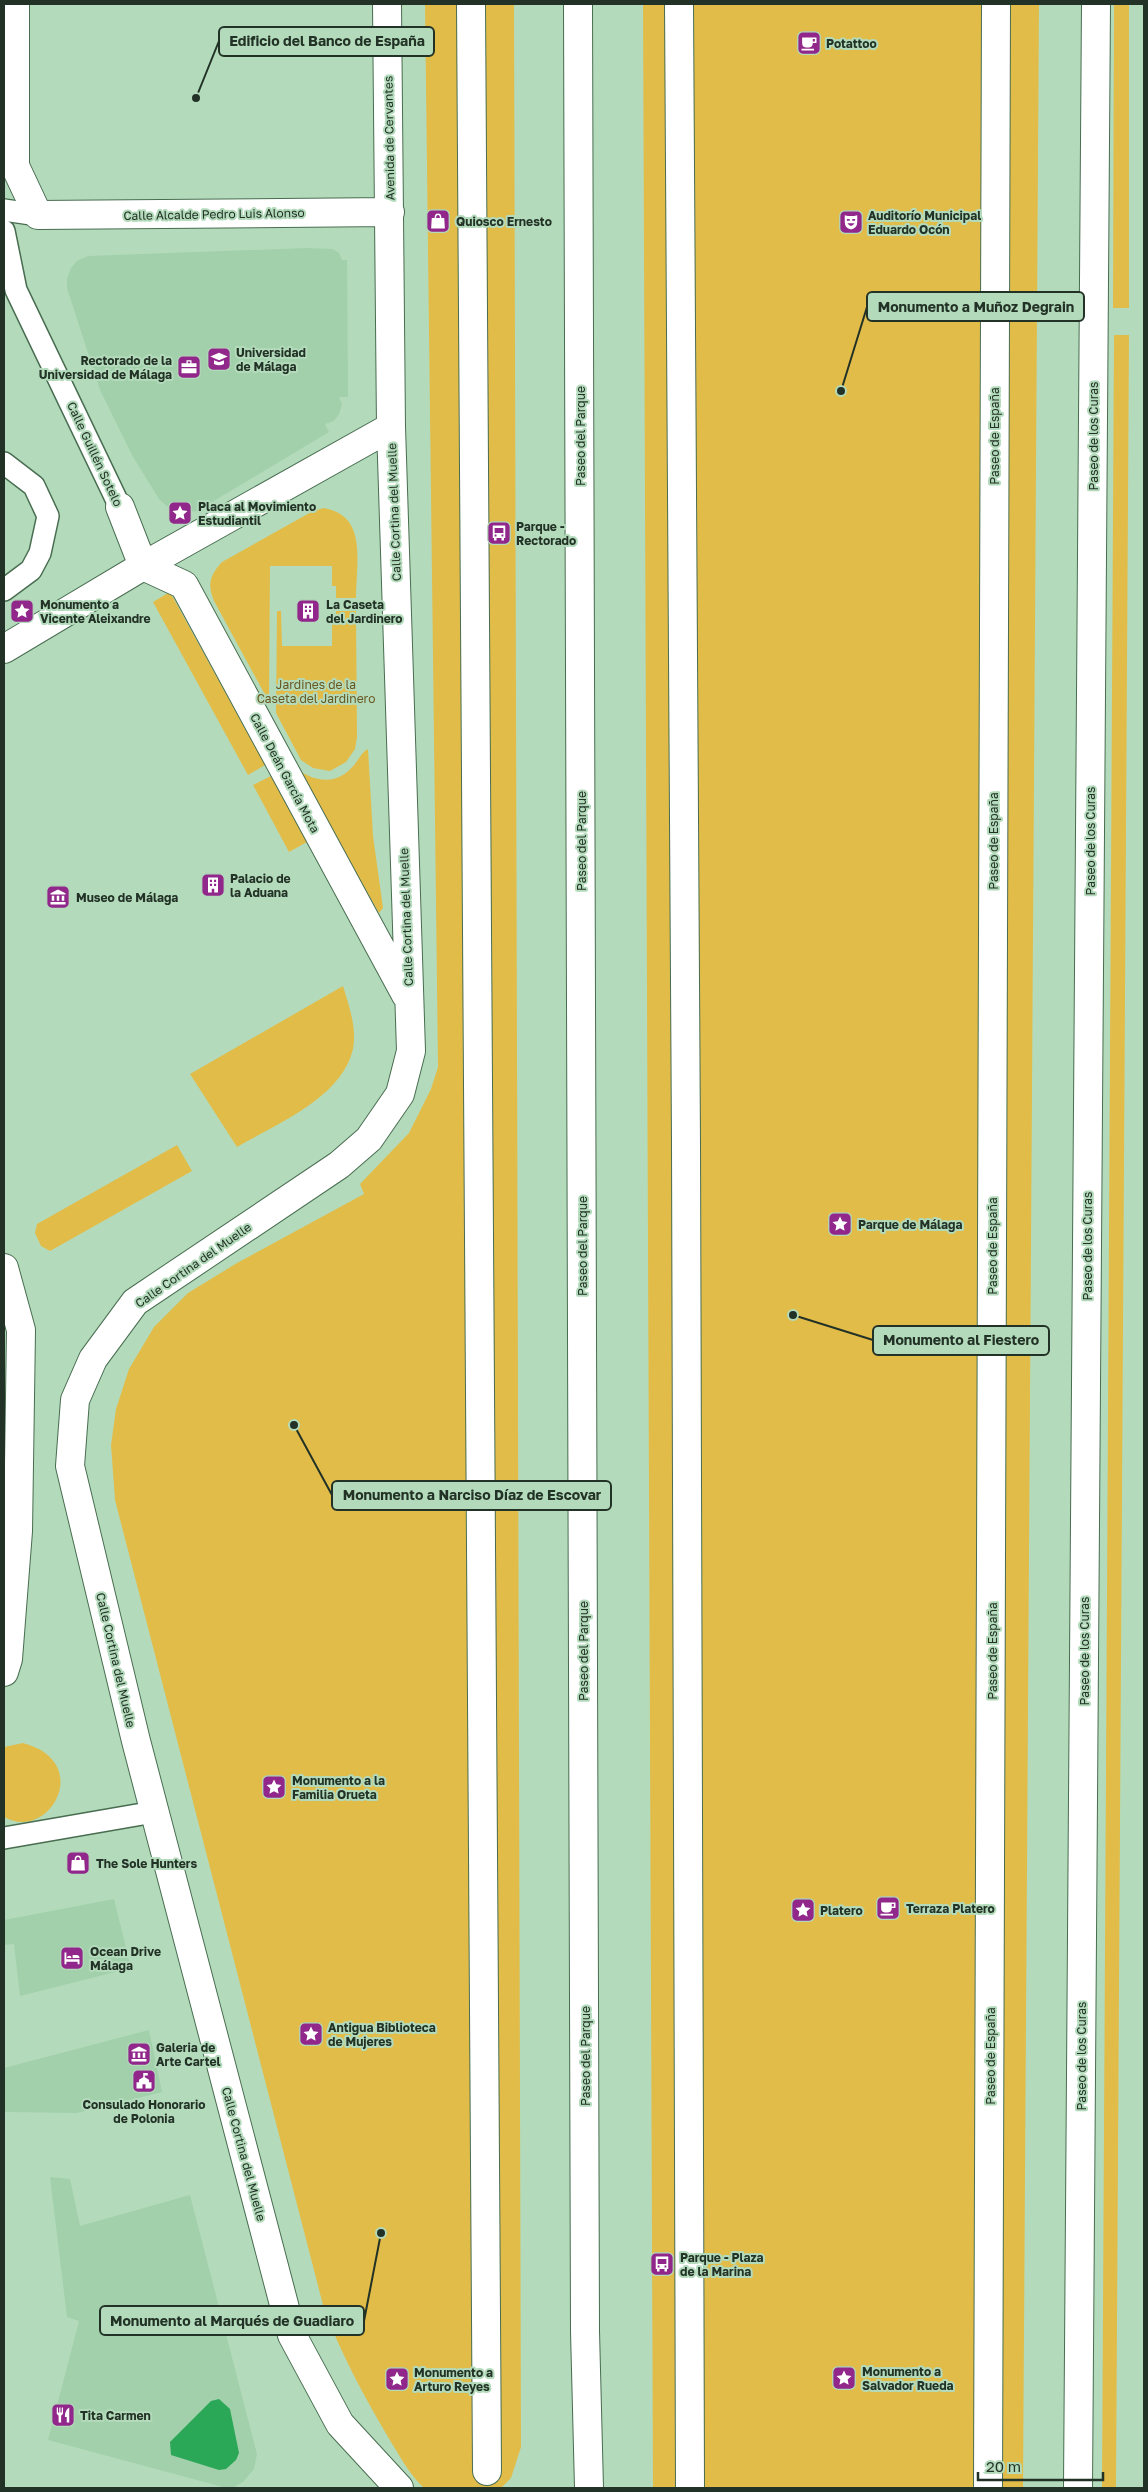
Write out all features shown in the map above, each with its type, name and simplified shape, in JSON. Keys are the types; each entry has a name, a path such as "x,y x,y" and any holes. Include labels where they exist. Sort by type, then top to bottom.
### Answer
{"street":[{"path":"15,4 15,166 38,215"},
{"name":"Avenida de Cervantes","path":"387,4 390,212"},
{"path":"471,4 487,2471"},
{"name":"Paseo del Parque","path":"578,4 585,2331 589,2488"},
{"path":"679,4 686,1161 690,2488"},
{"name":"Paseo de España","path":"988,2488 996,4"},
{"name":"Paseo de los Curas","path":"1078,2488 1096,4"},
{"name":"Calle Alcalde Pedro Luis Alonso","path":"38,215 390,212"},
{"name":"Calle Cortina del Muelle","path":"390,212 391,427 411,1051 400,1094 369,1139 339,1165 135,1302 93,1360 75,1400 70,1466 154,1812 292,2335 340,2424 398,2488"},
{"path":"4,649 143,566 391,427"},
{"name":"Calle Guillén Sotelo","path":"120,507 143,566"},
{"name":"Calle Deán García Mota","path":"143,566 184,585 409,1000"},
{"path":"4,1268 21,1330 18,1531 5,1663"}],"lane":[{"path":"4,210 38,215"},
{"name":"Calle Guillén Sotelo","path":"4,231 16,290 120,507"},
{"path":"4,463 34,486 48,516 40,553 31,570 4,590"},
{"path":"4,1838 154,1812"}],"shaded area":[{"name":"Universidad de Málaga","path":"307,248 333,249 339,253 342,260 347,260 348,397 339,397 342,404 339,414 334,421 325,424 329,432 197,511 180,513 171,510 159,499 133,457 100,390 67,288 67,279 71,268 77,261 88,256"},
{"name":"Ocean Drive Málaga","path":"114,1899 131,1968 20,1996 14,1944 4,1945 4,1920"},
{"path":"149,2030 162,2092 77,2113 5,2112 4,2068"},
{"path":"50,2177 70,2179 80,2226 190,2195 257,2454 254,2469 243,2482 234,2487 223,2487 48,2440 79,2321 67,2317"},
{"path":"219,2399 230,2409 239,2453 236,2460 226,2469 219,2470 171,2455 170,2442 211,2401"}],"green space":[{"path":"425,4 514,4 521,2447 511,2478 501,2488 424,2488 419,2483 402,2460 363,2392 345,2358 323,2305 115,1500 111,1445 116,1409 129,1369 154,1327 188,1293 237,1263 364,1194 360,1184 409,1133 431,1089 438,1067"},
{"name":"Parque de Málaga","path":"643,4 1039,4 1023,2488 653,2488"},
{"path":"1114,4 1129,4 1129,308 1113,308"},
{"path":"1114,335 1129,335 1116,2488 1102,2488"},
{"name":"Jardines de la Caseta del Jardinero","path":"324,508 338,513 348,520 353,530 357,556 356,598 336,598 336,586 332,586 332,566 270,566 269,702 214,601 210,585 212,576 222,562 313,511"},
{"path":"170,592 265,765 248,775 153,602"},
{"name":"Jardines de la Caseta del Jardinero","path":"277,611 281,611 282,646 332,646 332,622 336,622 336,611 356,611 357,737 355,749 346,762 330,771 313,768 301,760 276,713"},
{"path":"368,749 373,836 383,908 379,913 298,770 313,778 335,779 348,771"},
{"path":"271,776 307,842 289,852 253,785"},
{"path":"343,986 352,1017 354,1041 346,1066 336,1082 306,1108 237,1147 190,1074"},
{"path":"177,1145 192,1171 50,1251 41,1246 35,1233 37,1224"},
{"path":"23,1743 45,1753 57,1766 60,1782 57,1797 49,1810 36,1819 21,1822 4,1817 4,1747"}],"place":[{"name":"Potattoo","path":"809,43"},
{"name":"Edificio del Banco de España","path":"196,98"},
{"name":"Quiosco Ernesto","path":"438,221"},
{"name":"Auditorío Municipal Eduardo Ocón","path":"851,222"},
{"name":"Universidad de Málaga","path":"219,359"},
{"name":"Rectorado de la Universidad de Málaga","path":"189,367"},
{"name":"Monumento a Muñoz Degrain","path":"841,391"},
{"name":"Placa al Movimiento Estudiantil","path":"180,513"},
{"name":"Parque - Rectorado","path":"499,533"},
{"name":"Monumento a Vicente Aleixandre","path":"22,611"},
{"name":"La Caseta del Jardinero","path":"308,611"},
{"name":"Palacio de la Aduana","path":"213,885"},
{"name":"Museo de Málaga","path":"58,897"},
{"name":"Parque de Málaga","path":"840,1224"},
{"name":"Monumento al Fiestero","path":"793,1315"},
{"name":"Monumento a Narciso Díaz de Escovar","path":"294,1425"},
{"name":"Monumento a la Familia Orueta","path":"274,1787"},
{"name":"The Sole Hunters","path":"78,1863"},
{"name":"Terraza Platero","path":"888,1908"},
{"name":"Platero","path":"803,1910"},
{"name":"Ocean Drive Málaga","path":"72,1958"},
{"name":"Antigua Biblioteca de Mujeres","path":"311,2034"},
{"name":"Galeria de Arte Cartel","path":"139,2054"},
{"name":"Consulado Honorario de Polonia","path":"144,2081"},
{"name":"Monumento al Marqués de Guadiaro","path":"381,2233"},
{"name":"Parque - Plaza de la Marina","path":"662,2264"},
{"name":"Monumento a Salvador Rueda","path":"844,2378"},
{"name":"Monumento a Arturo Reyes","path":"397,2379"},
{"name":"Tita Carmen","path":"63,2415"}]}
